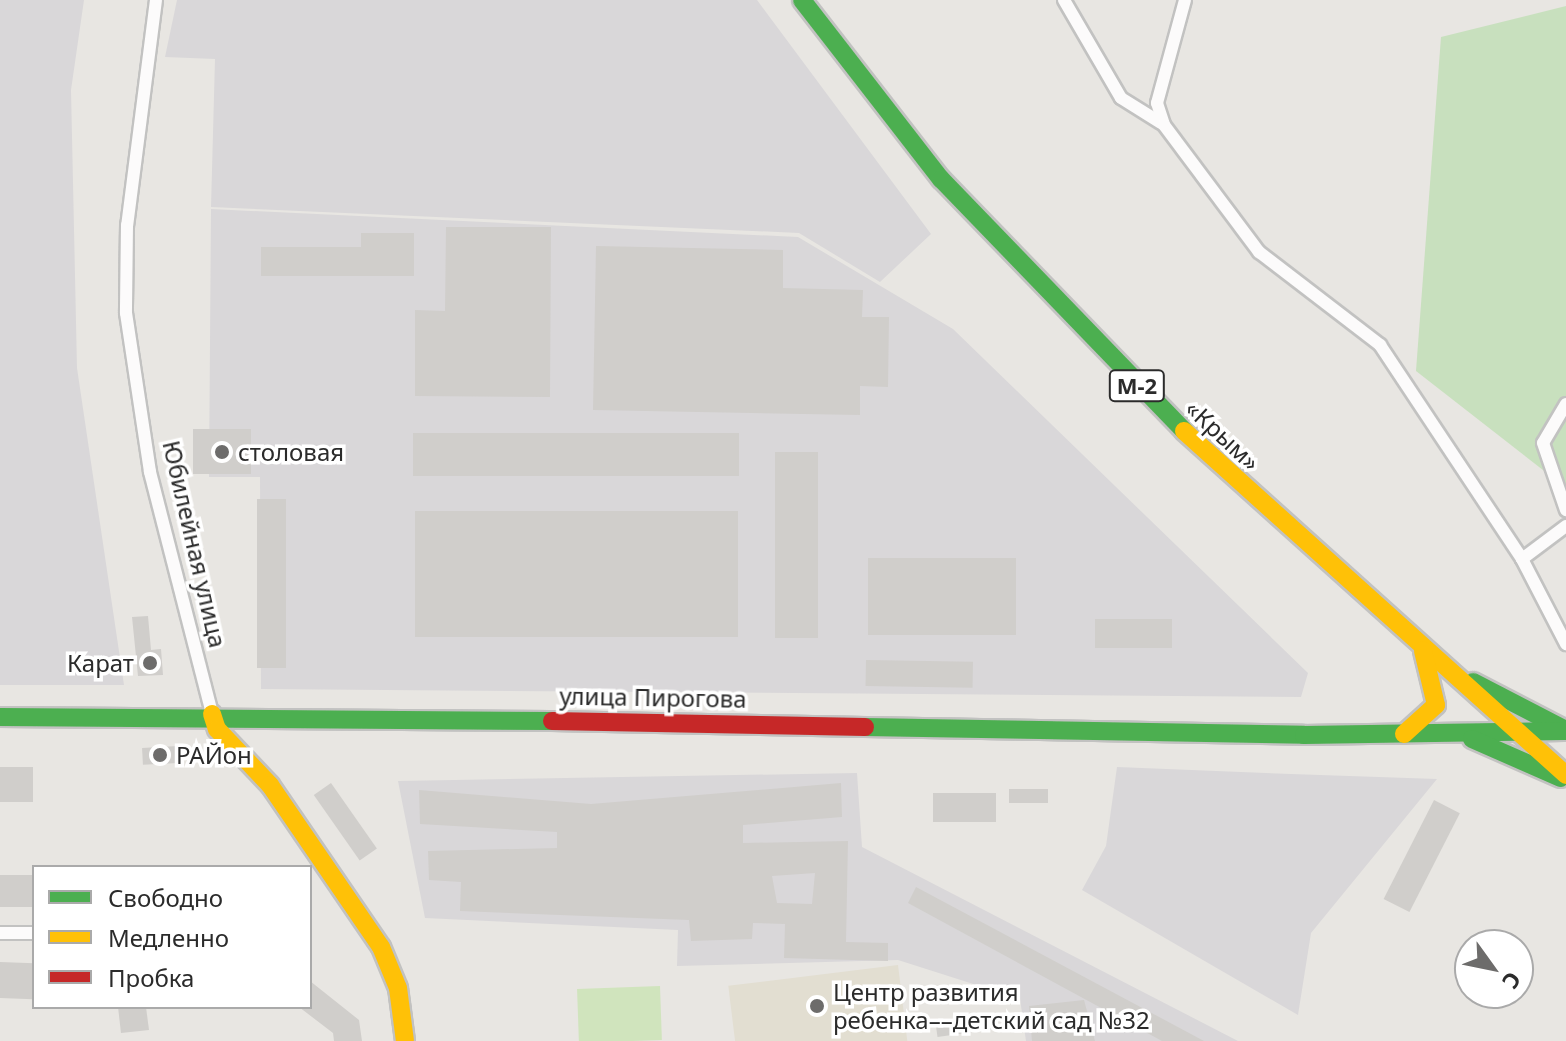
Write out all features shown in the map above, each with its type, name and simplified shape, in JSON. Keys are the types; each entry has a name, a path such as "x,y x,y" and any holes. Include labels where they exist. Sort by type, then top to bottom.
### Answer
{"main road":[{"name":"«Крым»","path":"802,0 941,179 1039,287 1190,437 1515,732"},
{"path":"1423,651 1566,730"},
{"path":"1401,736 1436,705 1423,651"},
{"name":"улица Пирогова","path":"0,717 212,714 1401,736"},
{"name":"Юбилейная улица","path":"212,714 270,785 381,947 398,988 405,1041"},
{"path":"1401,736 1566,730"},
{"name":"М-2","path":"1515,732 1566,775"},
{"path":"1401,736 1450,734 1488,742 1566,781"}],"street":[{"name":"Юбилейная улица","path":"156,0 127,225 126,313 150,472 212,714"},
{"path":"1064,0 1121,98 1164,125"},
{"path":"1185,0 1157,103 1164,125 1259,252 1380,345 1522,559 1566,644"},
{"path":"1566,404 1543,443 1566,510"},
{"path":"1522,559 1566,526"},
{"path":"0,933 32,933"}],"shaded area":[{"path":"0,0 84,0 71,90 77,368 124,685 0,685"},
{"path":"177,0 757,0 931,234 880,282 799,233 211,207 215,59 165,57"},
{"path":"211,209 798,237 953,329 1308,673 1301,697 261,689 260,477 209,477"},
{"path":"1117,767 1437,779 1311,933 1298,1015 1082,890 1106,846"},
{"path":"857,773 862,847 1238,1041 1026,1041 1020,999 898,960 677,966 678,930 425,918 398,781"},
{"name":"Центр развития ребенка––детский сад №32","path":"898,965 907,1041 735,1041 728,986"}],"green space":[{"path":"1566,6 1566,488 1416,371 1441,37"},
{"path":"660,986 662,1040 579,1041 577,989"}],"building":[{"path":"446,227 551,227 550,397 415,396 415,310 445,311"},
{"path":"361,233 414,233 414,276 261,276 261,247 361,247"},
{"path":"596,246 783,250 783,288 863,290 862,317 889,317 888,387 860,386 860,415 593,410"},
{"name":"столовая","path":"193,429 251,429 251,474 193,474"},
{"path":"413,433 739,433 739,476 413,476"},
{"path":"775,452 818,452 818,638 775,638"},
{"path":"257,499 286,499 286,668 257,668"},
{"path":"415,511 738,511 738,637 415,637"},
{"path":"868,558 1016,558 1016,635 868,635"},
{"path":"148,616 151,650 161,649 163,675 138,676 132,617"},
{"path":"1095,619 1172,619 1172,648 1095,648"},
{"path":"866,660 973,662 973,688 866,686"},
{"name":"РАЙон","path":"178,746 179,763 143,765 142,748"},
{"path":"0,767 33,767 33,802 0,802"},
{"path":"331,783 377,849 360,861 314,795"},
{"path":"841,783 842,817 743,825 743,843 848,841 846,942 888,943 888,961 784,958 785,924 753,923 752,939 691,941 689,920 460,911 461,882 429,880 428,851 557,848 557,832 420,824 419,790 591,804","holes":["815,873 812,904 777,903 772,876"]},
{"path":"1009,789 1048,789 1048,803 1009,803"},
{"path":"933,793 996,793 996,822 933,822"},
{"path":"1434,800 1460,813 1409,912 1384,899"},
{"path":"0,875 32,875 32,907 0,907"},
{"path":"916,887 1204,1041 1162,1041 908,903"},
{"path":"0,962 32,963 32,999 0,998"},
{"path":"312,983 359,1020 362,1041 334,1041 333,1033 302,1009 312,1009"},
{"path":"1084,1000 1095,1041 1032,1041 1029,1006"},
{"path":"118,1009 146,1009 149,1030 121,1033"},
{"path":"994,1015 996,1029 938,1037 936,1023"}],"traffic: fast":[{"path":"802,0 941,179 1184,431"},
{"path":"1473,682 1564,729"},
{"path":"0,717 552,721"},
{"path":"865,727 1304,735 1566,731"},
{"path":"1472,739 1561,778"}],"traffic: slow":[{"path":"1184,431 1566,775"},
{"path":"1404,734 1436,705 1423,651"},
{"path":"212,714 217,729 270,785 381,947 398,988 405,1041"}],"traffic: jam":[{"path":"552,721 865,727"}],"place":[{"name":"столовая","path":"222,452"},
{"name":"Карат","path":"150,663"},
{"name":"РАЙон","path":"160,755"},
{"name":"Центр развития ребенка––детский сад №32","path":"817,1006"}]}
